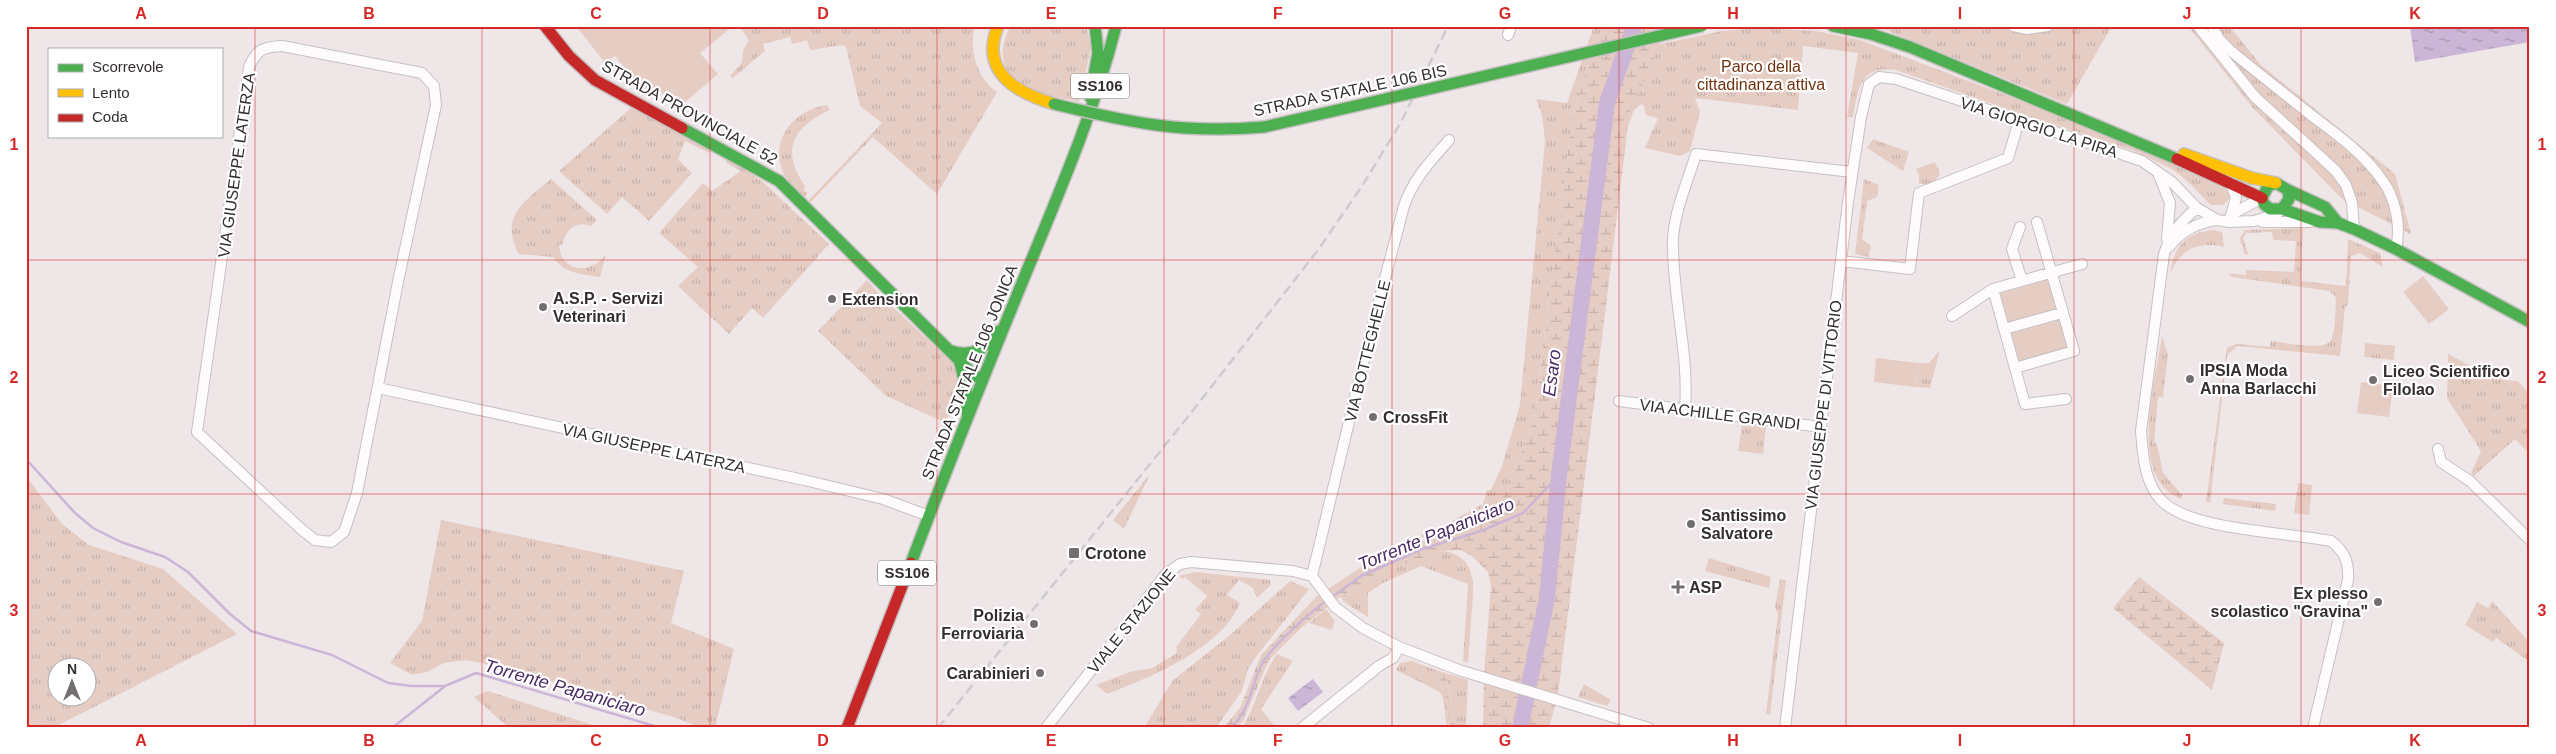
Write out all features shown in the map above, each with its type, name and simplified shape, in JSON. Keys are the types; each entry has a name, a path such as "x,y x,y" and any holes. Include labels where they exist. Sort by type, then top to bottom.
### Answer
{"main road":[{"name":"STRADA PROVINCIALE 52","path":"545,26 569,56 595,80 779,181 951,351"},
{"name":"STRADA STATALE 106 BIS","path":"998,26 994,35 997,69 1007,84 1023,95 1123,121 1168,128 1236,130 1264,126 1702,26"},
{"path":"1079,144 1098,62 1099,40 1095,26"},
{"name":"STRADA STATALE 106 JONICA","path":"847,728 966,417 1079,144 1103,78 1116,26"},
{"path":"1833,26 1870,34 1910,47 2126,136 2252,178 2283,185 2288,190 2326,207 2338,223"},
{"path":"2126,136 2153,150 2262,198 2266,206 2320,222 2338,223 2396,249 2530,322"},
{"path":"2262,198 2265,188 2276,183"},
{"path":"2281,209 2289,199 2288,190"},
{"path":"951,351 969,355 979,352 991,343 1006,323"},
{"path":"951,351 980,366 984,376"},
{"path":"951,351 960,362 966,376 966,417"}],"street":[{"path":"2013,26 2026,29 2048,26"},
{"path":"2198,26 2255,96 2335,170 2346,185 2352,203 2354,230"},
{"path":"2212,26 2219,39 2231,51 2352,146 2384,181 2393,205 2399,233 2396,249"},
{"name":"VIA GIUSEPPE LATERZA","path":"282,46 422,73 434,86 436,105 378,388 357,494 344,532 331,542 315,540 300,529 197,432 249,67 255,53 263,47 282,46"},
{"name":"VIA GIORGIO LA PIRA","path":"1869,84 1879,77 1896,79 2142,161 2155,168 2172,182 2197,208 2217,220 2231,218 2254,221"},
{"name":"VIA GIUSEPPE DI VITTORIO","path":"1785,728 1852,172 1861,117 1869,84"},
{"path":"1841,261 1910,269 1919,193 2008,158 2019,121"},
{"name":"VIA BOTTEGHELLE","path":"1312,576 1367,347 1404,206 1410,188 1419,173 1448,140"},
{"path":"1685,409 1687,379 1672,249 1675,222 1696,154 1852,172"},
{"path":"2155,168 2165,187 2170,203 2141,431 2143,458 2149,479 2160,500 2177,512 2199,521 2331,541 2345,556 2348,580 2313,728"},
{"path":"2230,183 2236,198 2231,218"},
{"path":"2231,218 2262,198"},
{"path":"2164,254 2170,237 2178,224 2197,208"},
{"path":"2254,221 2277,214 2281,209"},
{"path":"2164,254 2175,239 2184,232 2206,221 2217,220"},
{"path":"2254,221 2320,222"},
{"path":"2015,368 2074,351 2037,222"},
{"path":"2020,228 2012,249 2022,281"},
{"path":"1952,316 1993,289 2082,264"},
{"path":"1993,289 2026,404 2066,399"},
{"path":"2004,329 2062,313"},
{"name":"VIA GIUSEPPE LATERZA","path":"378,388 804,480 883,499 929,516"},
{"name":"VIA ACHILLE GRANDI","path":"1619,401 1821,427"},
{"path":"2438,449 2441,462 2470,481 2530,540"},
{"name":"VIALE STAZIONE","path":"1046,728 1161,580 1180,564 1191,562 1293,571 1312,576"},
{"path":"1312,576 1335,607 1362,628 1399,647 1459,670 1649,728"},
{"path":"1302,728 1379,666 1393,658 1399,647"}],"green space":[{"path":"576,26 732,27 700,53 718,74 677,109 659,90 649,97 615,56 605,63"},
{"path":"739,26 975,26 973,45 976,63 984,79 997,92 937,194 873,137 810,203 808,201 882,123 860,106 846,47 843,45 810,50 807,40 792,44 790,37 763,44 765,51 733,78 730,76 742,63 743,51 749,40"},
{"path":"1011,26 1086,26 1091,48 1079,102 1030,90 1013,79 1007,71 1003,54 1006,35"},
{"path":"1594,26 1604,26 1586,70 1572,119 1534,420 1507,491 1494,508 1478,519 1428,539 1420,536 1447,524 1483,504 1487,490 1491,490 1502,466 1520,405 1545,141 1542,115 1536,99 1567,103"},
{"path":"1604,26 1666,26 1653,63 1630,110 1558,695 1549,728 1483,728 1484,673 1491,587 1488,572 1472,556 1460,550 1443,551 1376,574 1340,597 1301,628 1269,660 1243,721 1237,728 1223,728 1240,708 1261,655 1316,597 1366,564 1478,519 1494,508 1507,491 1534,420 1572,119 1586,70"},
{"path":"1876,26 2112,26 2067,104"},
{"path":"2188,26 2229,26 2261,65 2395,174 2411,234 2342,199 2252,107"},
{"name":"Parco della cittadinanza attiva","path":"1760,28 1816,31 1860,40 2061,116 2216,183 2227,191 2230,198 2223,205 2211,205 2172,169 2134,151 1896,70 1884,69 1868,75 1859,89 1853,117 1847,117 1858,53 1803,46 1798,110 1695,98 1700,112 1690,151 1680,156 1645,148 1658,118 1646,115 1644,106 1641,104 1634,110 1628,126 1630,110 1660,44 1722,31"},
{"path":"827,105 830,110 807,124 794,141 793,161 797,173 805,186 804,191 808,193 805,197 790,184 783,171 779,158 780,145 791,123 813,109"},
{"path":"631,108 712,150 709,153 685,141 678,159 692,173 649,221 622,197 607,214 559,171"},
{"path":"1873,139 1909,152 1903,171 1867,148"},
{"path":"729,159 763,182 829,244 763,318 752,308 729,334 678,286 698,267 659,233 703,183 712,191 741,171 725,162"},
{"path":"1935,162 1940,174 1933,184 1919,184 1919,175 1916,169"},
{"path":"551,179 597,220 591,226 581,224 572,228 566,234 563,244 559,245 561,254 571,266 586,268 600,261 606,254 600,277 568,270 553,257 519,254 513,241 513,220 524,202"},
{"path":"1864,179 1879,185 1877,197 1867,201 1862,239 1871,246 1869,257 1855,254"},
{"path":"2303,228 2301,281 2346,286 2348,239 2380,253 2383,267 2360,253 2351,256 2348,304 2345,307 2340,356 2238,346 2227,355 2210,503 2206,502 2227,348 2236,344 2270,347 2271,341 2313,346 2327,344 2333,336 2336,300 2335,296 2329,291 2232,277 2228,273 2246,275 2246,270 2294,272 2296,241 2273,240 2272,232 2246,233 2243,238 2248,254 2245,255 2240,238 2245,230"},
{"path":"2213,230 2222,232 2224,247 2206,245 2191,249 2179,258 2170,274 2174,256 2182,243 2195,234"},
{"path":"2423,276 2449,309 2429,324 2403,292"},
{"path":"2049,279 2058,309 2007,324 1998,294"},
{"path":"867,280 882,297 955,365 960,382 946,423 886,396 818,331"},
{"path":"2060,319 2069,349 2018,364 2009,334"},
{"path":"2162,336 2168,354 2163,397 2158,397 2154,443 2157,444 2163,473 2182,495 2182,499 2165,489 2154,472 2149,451 2151,401"},
{"path":"2365,343 2395,346 2394,360 2364,357"},
{"path":"1940,350 1930,388 1915,387 1918,363 1929,363"},
{"path":"2448,354 2491,376 2509,381 2518,381 2530,395 2530,454 2515,439 2474,476 2471,473 2481,451 2447,398"},
{"path":"1876,358 1918,363 1915,387 1874,382"},
{"path":"2361,382 2393,386 2389,417 2357,413"},
{"path":"1742,425 1766,427 1763,454 1738,451"},
{"path":"1150,474 1124,529 1113,520"},
{"path":"26,476 62,524 89,545 163,569 237,634 98,705 98,656 48,656 48,706 96,706 53,728 26,728"},
{"path":"2298,483 2312,485 2309,515 2294,513"},
{"path":"2224,498 2276,504 2275,511 2223,504"},
{"path":"441,520 684,571 671,623 734,649 715,728 701,728 677,718 505,668 466,660 444,663 427,672 412,675 390,663 422,621"},
{"path":"1443,551 1455,554 1464,560 1472,577 1473,598 1468,663 1463,661 1468,584 1421,566 1383,583 1368,593 1368,617 1347,604 1340,597 1376,574"},
{"path":"1709,558 1771,577 1769,588 1705,571"},
{"path":"1195,572 1270,580 1271,585 1257,598 1253,588 1239,580 1227,595 1240,603 1231,619 1201,648 1163,670 1107,694 1096,685 1130,672 1152,668 1177,653 1176,647 1201,614 1195,610 1207,596 1185,577 1183,579 1179,576"},
{"path":"2139,577 2224,643 2212,690 2113,608"},
{"path":"1780,579 1786,580 1770,715 1766,714 1778,615 1775,607"},
{"path":"1290,581 1309,589 1256,657 1248,669 1242,691 1218,725 1215,728 1144,728 1173,680 1229,636"},
{"path":"2492,601 2530,643 2530,662 2496,638 2493,642 2465,625 2477,602 2488,608"},
{"path":"1326,609 1335,621 1332,630 1309,623"},
{"path":"1277,654 1293,661 1261,709 1276,728 1242,728 1252,709 1267,671"},
{"path":"1412,661 1436,670 1446,699 1449,728 1447,728 1443,698 1440,692 1396,670 1400,663"},
{"path":"1436,670 1445,673 1456,728 1449,728 1446,699"},
{"path":"1445,673 1468,680 1466,728 1456,728"},
{"path":"1584,684 1611,700 1607,706 1578,697"},
{"path":"488,691 602,728 509,728 474,697"}],"water":[{"path":"2410,26 2530,26 2530,42 2415,62"},
{"path":"1313,679 1323,692 1298,711 1288,698"}],"waterway":[{"name":"Esaro","path":"1520,728 1547,598 1559,475 1607,103 1634,26"},
{"name":"Torrente Papaniciaro","path":"26,459 75,513 93,528 121,542 165,557 188,572 230,614 251,631 332,655 388,683 411,686 445,686 476,673 661,728"},
{"name":"Torrente Papaniciaro","path":"1332,597 1361,576 1422,549 1481,531 1523,513 1559,475"},
{"name":"Torrente Papaniciaro","path":"1231,728 1243,713 1259,670 1268,655 1293,629 1327,600"},
{"path":"392,728 444,687"}],"railway":[{"path":"938,728 1187,418 1318,250 1362,186 1400,124 1448,26"}],"traffic: fast":[{"path":"1090,97 1098,53 1095,26"},
{"path":"911,563 966,420 1074,154 1097,90 1116,26"},
{"path":"1054,104 1108,117 1183,128 1235,129 1264,127 1702,26"},
{"path":"1833,26 1871,34 1910,47 2177,159"},
{"path":"682,128 779,181 975,376 983,379"},
{"path":"2282,209 2289,199 2288,190 2276,183 2268,186 2262,198 2264,204 2270,209 2282,209 2320,222 2338,223 2354,229 2396,249 2530,322"},
{"path":"2288,190 2325,207 2338,223"},
{"path":"951,351 966,353 978,350 984,347 999,331"},
{"path":"960,363 966,388 967,413"}],"traffic: slow":[{"path":"998,26 993,42 994,56 998,68 1005,78 1027,94 1054,104"},
{"path":"2184,154 2252,178 2276,183"}],"traffic: jam":[{"path":"545,26 569,56 595,80 682,128"},
{"path":"2177,159 2262,198"},
{"path":"847,728 911,563"}],"place":[{"name":"Extension","path":"832,299"},
{"name":"A.S.P. - Servizi Veterinari","path":"543,307"},
{"name":"IPSIA Moda Anna Barlacchi","path":"2190,379"},
{"name":"Liceo Scientifico Filolao","path":"2373,380"},
{"name":"CrossFit","path":"1373,417"},
{"name":"Santissimo Salvatore","path":"1691,524"},
{"name":"Crotone","path":"1074,553"},
{"name":"ASP","path":"1678,587"},
{"name":"Ex plesso scolastico \"Gravina\"","path":"2378,602"},
{"name":"Polizia Ferroviaria","path":"1034,624"},
{"name":"Carabinieri","path":"1040,673"}]}
